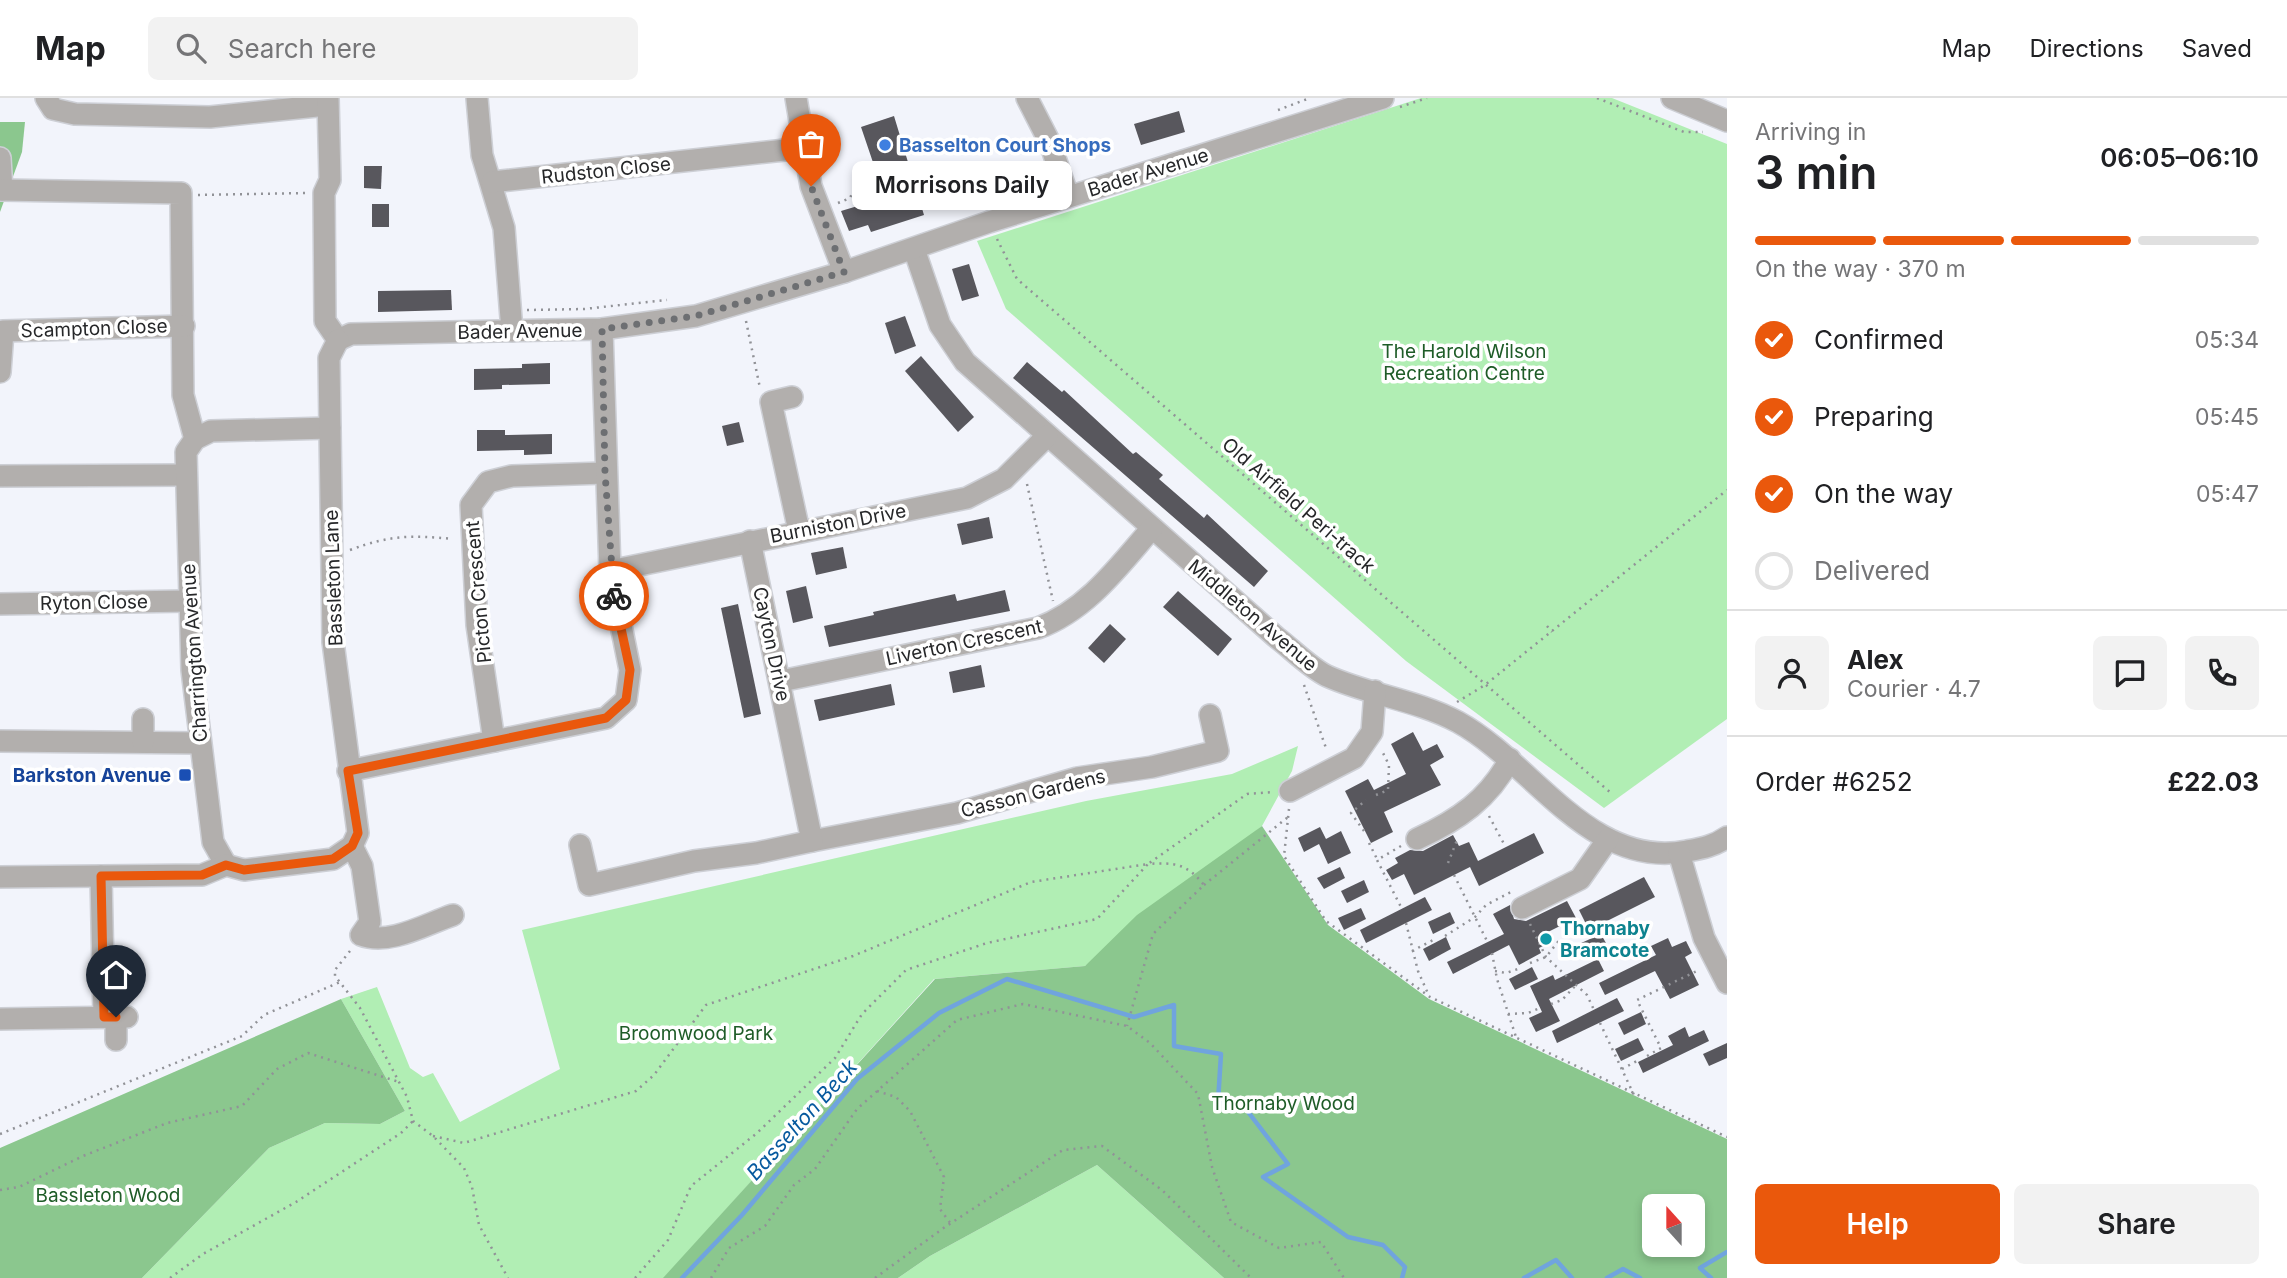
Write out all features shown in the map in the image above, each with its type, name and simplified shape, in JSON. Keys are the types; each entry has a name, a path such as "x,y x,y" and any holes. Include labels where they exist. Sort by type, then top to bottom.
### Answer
{"street":[{"path":"46,98 53,109 75,114 210,117 328,102 327,186 333,218 325,321 338,340"},
{"path":"477,98 482,155 504,228 512,331"},
{"path":"796,98 811,186 844,272"},
{"path":"1027,98 1050,143 1069,196"},
{"name":"Bader Avenue","path":"338,340 351,334 602,329 696,316 844,272 1069,196 1383,98"},
{"path":"1672,98 1720,118"},
{"name":"Rudston Close","path":"492,183 803,148"},
{"path":"0,158 1,190 181,193 183,396 195,439 211,431 330,428"},
{"name":"Middleton Avenue","path":"914,249 940,326 965,362 1276,637 1326,675 1440,713 1480,734 1575,817 1608,839 1647,854 1679,853 1713,846 1727,837"},
{"name":"Scampton Close","path":"0,372 3,331 184,326"},
{"path":"348,771 606,718 626,700 630,670 610,571 602,329"},
{"name":"Bassleton Lane","path":"338,340 329,358 333,642 358,833 352,846 362,866 369,922 361,935"},
{"path":"792,397 771,402 799,531"},
{"name":"Burniston Drive","path":"610,571 967,498 1004,479 1047,436"},
{"name":"Charrington Avenue","path":"195,439 186,452 188,601 200,743 213,842 226,865"},
{"name":"Picton Crescent","path":"494,741 477,625 471,505 488,482 512,476 605,473"},
{"path":"0,476 186,475"},
{"name":"Liverton Crescent","path":"781,681 1038,628 1057,621 1104,584 1152,528"},
{"name":"Cayton Drive","path":"750,541 812,841"},
{"name":"Ryton Close","path":"0,604 188,601"},
{"path":"1290,791 1354,758 1372,732 1375,691"},
{"name":"Casson Gardens","path":"580,845 589,886 694,860 756,853 957,813 1077,778 1152,767 1218,751 1210,715"},
{"path":"143,719 152,742"},
{"path":"0,741 200,743"},
{"path":"1417,839 1451,824 1499,779 1510,759"},
{"path":"1522,908 1580,879 1608,839"},
{"path":"0,877 202,875 226,865 244,870 333,859 352,846"},
{"path":"1679,853 1704,937 1727,983"},
{"path":"101,876 116,1040"},
{"path":"361,935 372,939 387,938 453,915"},
{"path":"0,1019 115,1017"}],"path":[{"path":"1597,98 1685,132 1702,134 1720,118"},
{"path":"181,193 207,196 327,186"},
{"path":"820,211 850,198 855,187"},
{"name":"Old Airfield Peri-track","path":"989,222 1017,279 1611,793"},
{"path":"749,301 757,318 744,321 761,391 771,402"},
{"path":"1022,463 1057,621"},
{"path":"1440,713 1485,685 1727,490"},
{"path":"331,558 381,538 418,536 473,541"},
{"path":"1547,626 1552,632"},
{"path":"1304,685 1334,768"},
{"path":"1372,732 1389,765 1388,790 1376,795"},
{"path":"635,1278 667,1240 691,1186 757,1133 835,1058 862,1014 906,970 987,943 1097,919 1148,864 1247,794 1290,791 1284,856 1326,921 1430,997 1727,1137"},
{"path":"1480,799 1504,844"},
{"path":"1364,831 1351,813 1366,800"},
{"path":"1127,1026 1153,934 1204,885 1288,817"},
{"path":"1448,863 1458,842 1451,824"},
{"path":"1377,860 1417,839"},
{"path":"1369,844 1402,909"},
{"path":"433,1136 464,1143 636,1091 654,1075 706,1005 853,956 1031,882 1174,862 1191,869 1204,885"},
{"path":"1454,875 1488,941"},
{"path":"1445,936 1475,918 1486,905 1512,891 1546,957 1587,995 1594,1010"},
{"path":"1406,923 1412,951 1430,997"},
{"path":"361,935 335,970 340,982 360,1008 407,1097 413,1121 433,1136 464,1168 472,1187 479,1224 508,1278"},
{"path":"1530,963 1546,957 1561,938"},
{"path":"1412,951 1436,939"},
{"path":"1492,953 1507,1014 1518,1039"},
{"path":"1647,1056 1661,1048 1637,1000 1717,962"},
{"path":"1495,971 1506,973 1521,968"},
{"path":"0,1134 242,1036 264,1015 340,982"},
{"path":"1551,1004 1562,1000 1576,985"},
{"path":"710,1278 729,1248 765,1226 794,1185 815,1169 857,1109 957,1020 1023,1004 1127,1026 1150,1043 1198,1094 1212,1167 1231,1222 1279,1248 1321,1242 1344,1278"},
{"path":"1507,1014 1528,1013 1540,1008"},
{"path":"1600,1023 1634,1095"},
{"path":"0,1190 19,1187 83,1156 167,1123 242,1106 277,1069 308,1053 399,1082"},
{"path":"1622,1069 1637,1061"},
{"path":"877,1091 896,1097 910,1111 943,1177 940,1209 950,1224"},
{"path":"170,1278 203,1254 296,1202 401,1133 413,1121"},
{"path":"875,1278 950,1224 1063,1150 1102,1146 1162,1190 1251,1278"}],"green space":[{"name":"The Harold Wilson Recreation Centre","path":"1421,98 1612,98 1727,144 1727,719 1604,808 1406,661 1006,309 977,241"},
{"path":"0,122 25,122 22,152 0,212"},
{"name":"Broomwood Park","path":"1298,746 1292,771 1262,826 1138,927 1085,966 934,979 664,1278 142,1278 269,1148 325,1123 380,1124 405,1111 341,999 377,987 410,1068 423,1077 433,1073 460,1122 560,1069 522,930 1086,801 1232,774"},
{"name":"Thornaby Wood","path":"1262,826 1328,925 1429,999 1727,1139 1727,1278 1224,1278 1097,1165 930,1256 898,1278 663,1278 935,979 1085,966 1137,915"},
{"name":"Bassleton Wood","path":"341,999 405,1111 380,1124 325,1123 269,1148 142,1278 0,1278 0,1148"},
{"path":"1097,1165 1224,1278 898,1278 930,1256"}],"building":[{"path":"1179,111 1185,132 1141,145 1134,124"},
{"path":"894,116 924,215 871,232 868,225 849,231 841,211 861,205 859,198 882,189 861,127"},
{"path":"364,166 382,166 381,189 364,188"},
{"path":"372,204 389,204 389,227 372,227"},
{"path":"969,264 979,296 962,301 952,269"},
{"path":"451,290 452,310 378,312 378,291"},
{"path":"905,316 916,346 895,354 885,323"},
{"path":"921,356 974,417 958,432 905,371"},
{"path":"1027,362 1062,392 1064,390 1133,454 1136,452 1163,475 1159,479 1204,518 1207,514 1268,571 1254,587 1013,378"},
{"path":"550,363 550,384 502,385 502,389 474,390 474,369 522,368 522,364"},
{"path":"739,422 744,442 727,446 722,426"},
{"path":"477,430 505,430 505,435 552,434 552,454 524,455 524,450 477,451"},
{"path":"989,517 993,538 962,545 957,524"},
{"path":"843,547 847,568 816,575 811,553"},
{"path":"806,586 813,618 793,623 786,591"},
{"path":"1005,590 1010,611 829,647 824,626 955,594 957,601"},
{"path":"1178,591 1232,639 1218,656 1163,607"},
{"path":"738,604 761,714 744,718 721,608"},
{"path":"1110,624 1126,639 1104,663 1088,648"},
{"path":"981,665 985,687 953,693 949,672"},
{"path":"891,684 895,705 819,721 814,700"},
{"path":"1413,732 1423,751 1437,744 1444,757 1430,765 1441,785 1384,812 1393,832 1371,843 1345,791 1368,779 1374,790 1406,774 1391,744"},
{"path":"1320,827 1326,839 1341,831 1351,853 1328,864 1319,844 1304,852 1298,838"},
{"path":"1534,833 1544,853 1479,886 1470,867 1414,895 1404,874 1392,880 1386,870 1398,863 1395,858 1410,850 1423,851 1453,835 1459,846 1469,842 1478,861"},
{"path":"1340,867 1345,878 1324,889 1317,878"},
{"path":"1644,877 1655,897 1589,930 1579,910"},
{"path":"1364,880 1369,892 1347,903 1341,891"},
{"path":"1425,897 1432,910 1366,943 1360,930"},
{"path":"1567,901 1576,918 1548,932 1553,941 1539,948 1541,953 1519,965 1509,945 1453,974 1447,962 1504,934 1493,914 1510,905 1514,919 1526,921"},
{"path":"1361,908 1366,919 1344,930 1338,918"},
{"path":"1450,912 1455,923 1433,934 1428,922"},
{"path":"1601,934 1607,945 1585,956 1579,944"},
{"path":"1446,937 1451,949 1429,961 1423,949"},
{"path":"1668,938 1672,947 1686,941 1692,953 1685,957 1699,985 1670,999 1655,971 1605,995 1599,983 1656,955 1651,946"},
{"path":"1598,959 1604,971 1549,999 1560,1021 1536,1032 1529,1018 1542,1012 1530,986 1553,975 1555,980"},
{"path":"1532,967 1538,979 1515,990 1509,979"},
{"path":"1617,998 1624,1011 1557,1043 1552,1031"},
{"path":"1641,1012 1646,1024 1624,1035 1618,1023"},
{"path":"1685,1027 1689,1037 1704,1030 1709,1041 1643,1073 1638,1062 1673,1045 1668,1036"},
{"path":"1638,1038 1644,1050 1621,1061 1615,1049"},
{"path":"1727,1043 1727,1058 1709,1066 1703,1054"}],"waterway":[{"name":"Basselton Beck","path":"682,1278 742,1215 857,1079 939,1013 1007,979 1134,1017 1174,1005 1174,1046 1221,1054 1218,1102 1242,1104 1288,1164 1263,1177 1348,1237 1383,1245 1405,1267 1402,1278"},
{"name":"Basselton Beck","path":"1711,1278 1700,1268 1727,1252"},
{"name":"Basselton Beck","path":"1524,1278 1556,1260 1572,1278"},
{"name":"Basselton Beck","path":"1607,1278 1623,1269 1640,1278"}],"way so far":[{"path":"614,596 610,571 605,473 602,329 696,316 844,272 811,186"}],"place":[{"name":"Basselton Court Shops","path":"885,145"},
{"name":"Morrisons Daily","path":"811,186"},
{"name":"Barkston Avenue","path":"185,775"},
{"name":"Thornaby Bramcote","path":"1546,939"}],"route":[{"path":"116,1017 104,1017 101,876 202,875 226,865 244,870 333,859 352,846 358,833 348,771 606,718 626,700 630,670 614,596"}]}
